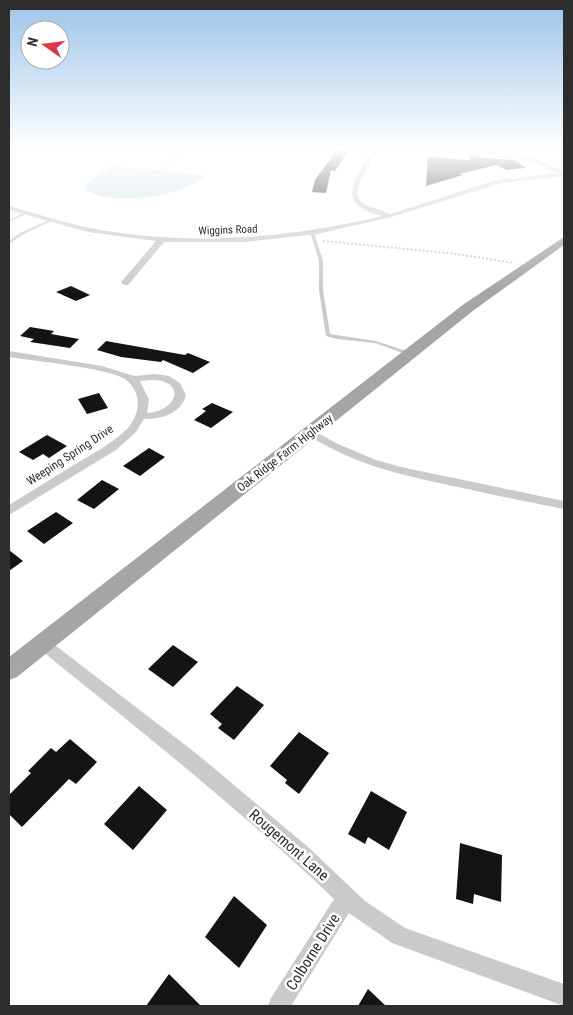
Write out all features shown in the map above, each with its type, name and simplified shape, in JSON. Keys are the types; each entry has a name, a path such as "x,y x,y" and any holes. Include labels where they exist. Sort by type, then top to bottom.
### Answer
{"main road":[{"name":"Oak Ridge Farm Highway","path":"9,670 411,355 469,307 564,240"}],"street":[{"path":"354,197 362,206 390,216"},
{"name":"Wiggins Road","path":"9,208 102,232 162,239 246,240 312,232 390,216 448,197"},
{"path":"125,283 162,239"},
{"path":"9,354 102,369 131,380 136,383 144,400 142,416 166,412 178,403 182,394 179,386 170,380 160,377 131,380"},
{"name":"Weeping Spring Drive","path":"9,511 112,447 132,430 142,416"},
{"path":"312,433 356,457 381,466 564,505"},
{"name":"Rougemont Lane","path":"42,643 191,760 301,854 358,908 398,936 564,995"},
{"name":"Colborne Drive","path":"279,1006 347,897"}],"lane":[{"path":"9,221 26,213"},
{"path":"9,237 21,234 52,220"},
{"path":"312,232 321,261 321,290 328,335 387,345 411,355"},
{"path":"9,243 21,234"}],"path":[{"path":"316,241 457,254 528,266"}],"water":[{"path":"109,197 140,197 129,198"}],"building":[{"path":"71,286 90,295 76,301 56,292"},
{"path":"30,327 54,331 51,334 79,339 70,348 30,342 34,339 20,336"},
{"path":"106,341 185,355 188,353 210,362 193,373 163,360 161,362 121,357 97,350"},
{"path":"99,393 108,408 87,414 78,399"},
{"path":"212,403 233,412 211,428 194,420 206,411 202,409"},
{"path":"47,435 67,446 49,458 43,454 33,460 19,452"},
{"path":"149,448 165,457 140,476 123,466"},
{"path":"102,480 119,489 94,509 77,500"},
{"path":"56,512 73,523 44,544 27,531"},
{"path":"9,550 23,561 9,571"},
{"path":"173,645 198,662 173,687 148,669"},
{"path":"237,686 264,705 234,740 218,728 222,724 210,714"},
{"path":"299,732 329,753 299,794 285,783 287,780 270,766"},
{"path":"70,739 97,762 76,784 69,779 22,827 9,814 9,795 31,773 28,771 51,748 56,752"},
{"path":"139,786 167,810 133,850 104,824"},
{"path":"371,791 407,812 389,850 368,837 365,844 348,834"},
{"path":"460,843 502,855 501,902 474,894 473,904 456,899"},
{"path":"234,896 267,925 239,968 205,937"},
{"path":"169,974 201,1006 146,1006"},
{"path":"368,989 386,1006 358,1006"}]}
